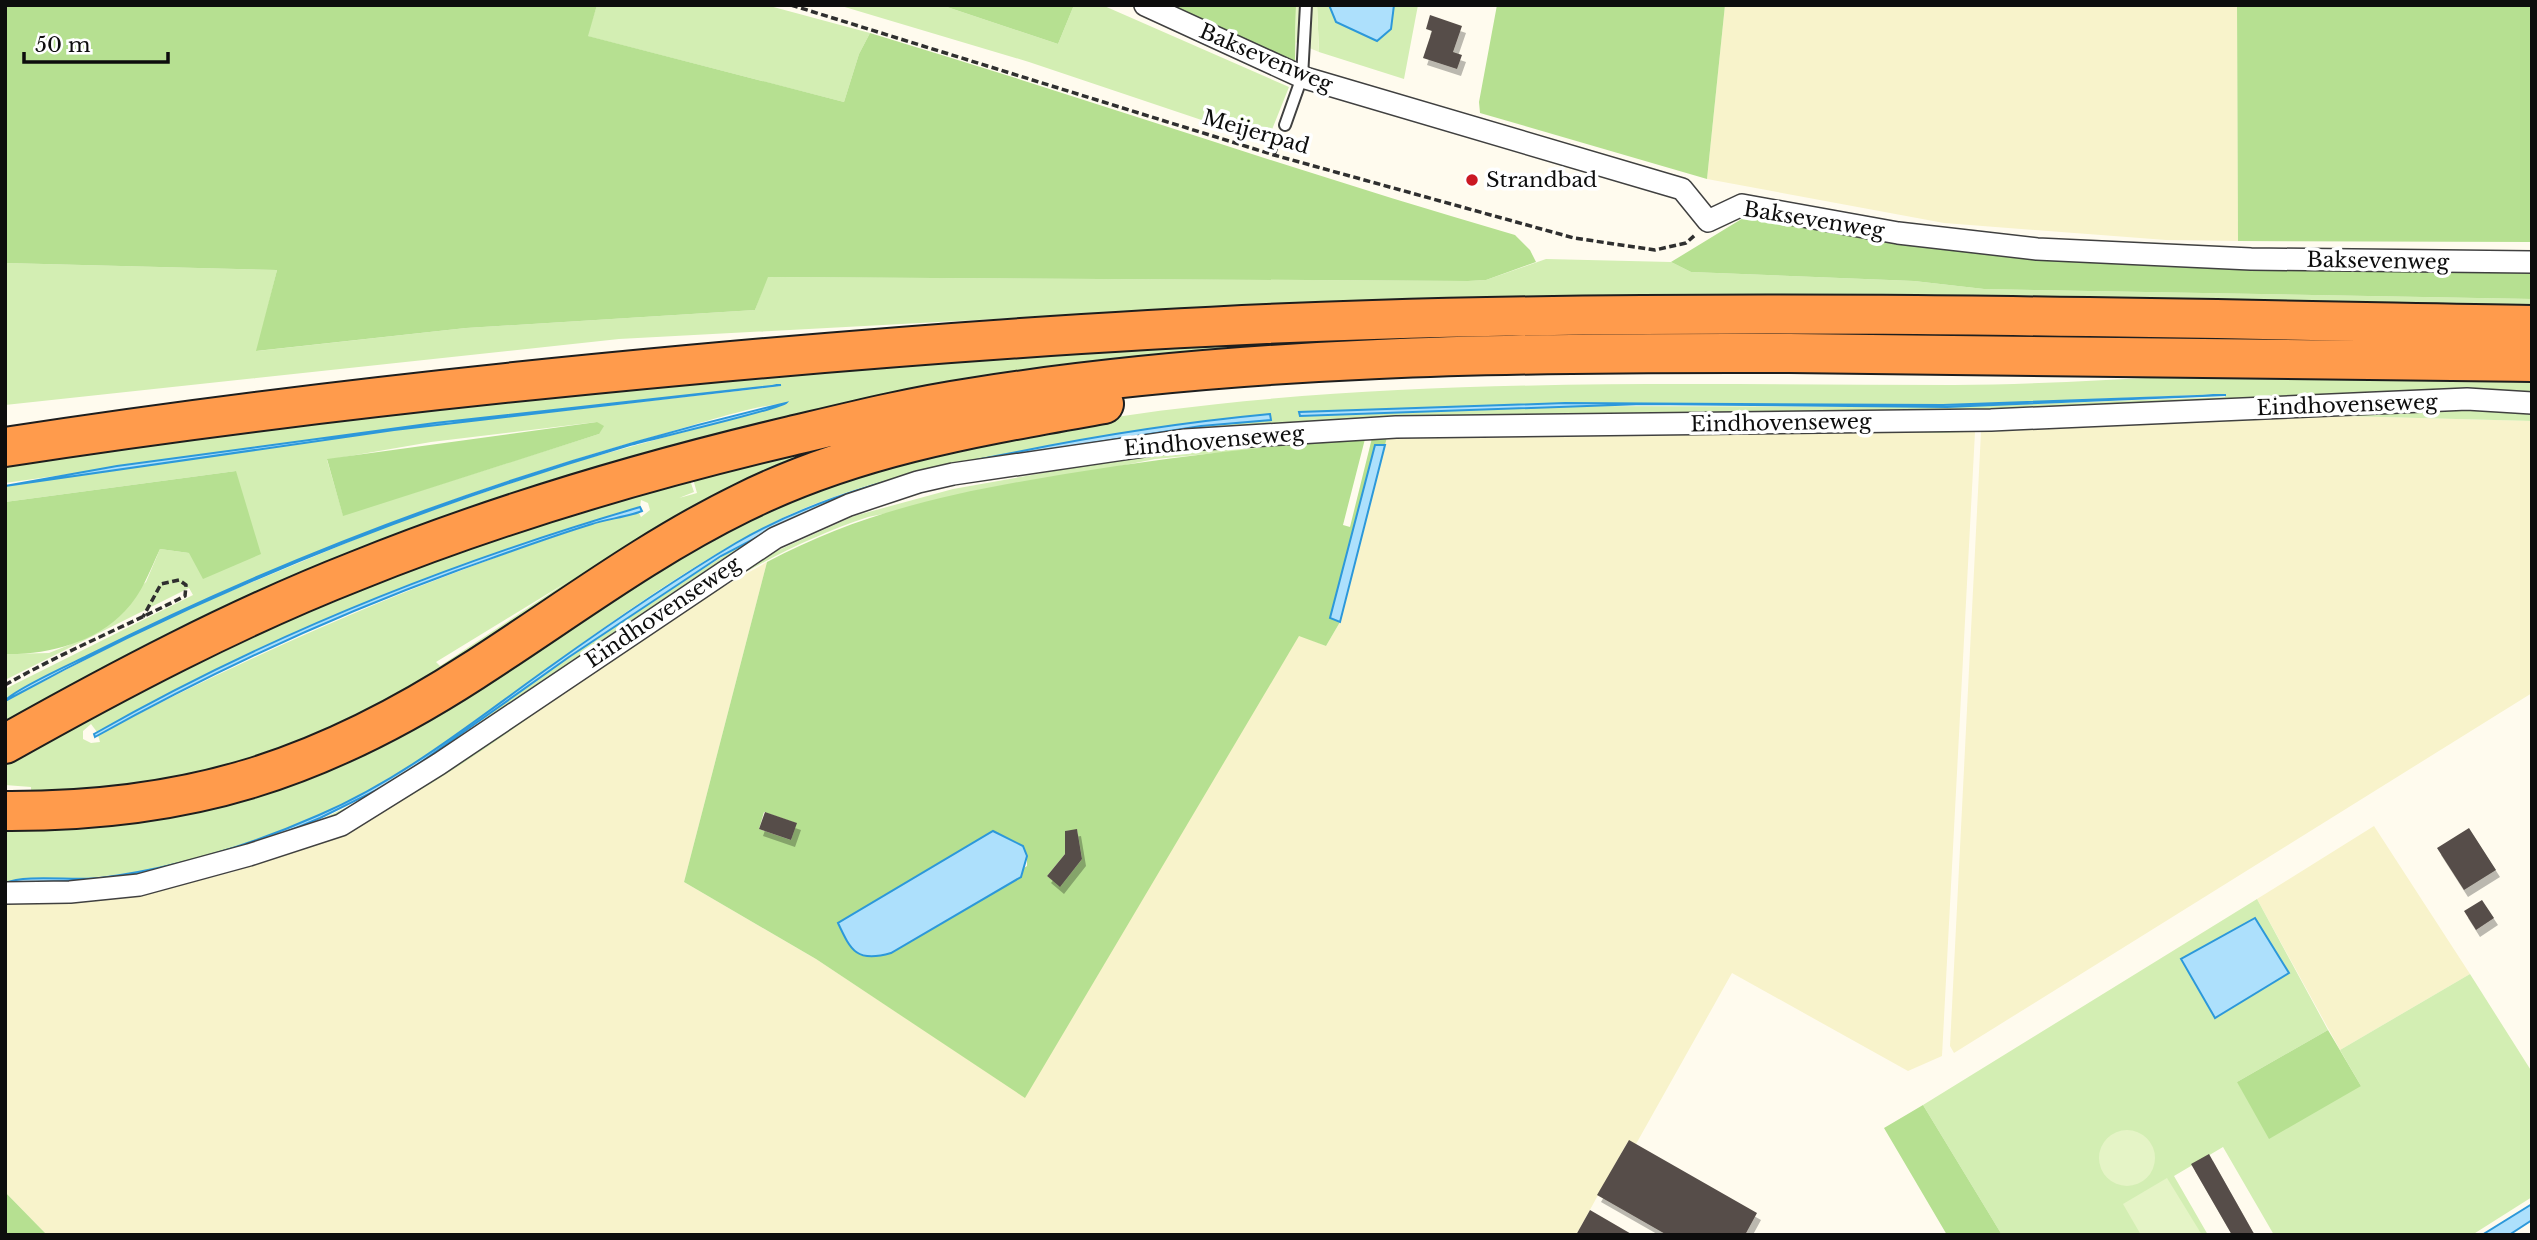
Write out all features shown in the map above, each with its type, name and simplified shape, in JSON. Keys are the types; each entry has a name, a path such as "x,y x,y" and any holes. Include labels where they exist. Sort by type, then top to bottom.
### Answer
{"highway":[{"path":"5,447 418,392 831,352 1145,330 1359,321 1693,314 2532,325"},
{"path":"5,744 83,700 352,572 514,513 684,461 963,399 1070,384 1225,369 1344,359 1510,352 2125,355 2532,362"},
{"path":"5,811 66,811 149,803 235,785 282,770 344,744 426,700 654,551 704,522 785,482 880,449 1152,395 1225,369"},
{"path":"5,422 52,419 180,423"}],"street":[{"name":"Baksevenweg","path":"1145,5 1302,77 1682,189 1709,221 1742,205 1898,233 2037,249 2251,259 2532,262"},
{"name":"Eindhovenseweg","path":"5,893 70,892 139,885 249,855 341,825 439,764 775,538 849,505 918,482 953,474 1185,440 1396,427 1991,420 2468,399 2532,403"}],"lane":[{"path":"1284,125 1302,77 1306,5"}],"path":[{"name":"Meijerpad","path":"791,5 1273,155 1574,238 1655,250 1686,243 1709,221"},
{"path":"5,685 143,617 185,596 186,585 179,580 161,584 143,617"}],"shaded area":[{"path":"1725,5 2237,5 2238,241 2166,240 1944,223 1707,179"},
{"path":"2343,416 2532,421 2532,693 1954,1053 1950,1046 1981,432"},
{"path":"1723,429 1975,432 1942,1056 1908,1071 1732,973 1636,1144 1628,1141 1576,1235 47,1235 5,1192 5,902 137,893 189,883 233,872 346,830 432,782 691,605 767,562 684,882 816,959 1025,1097 1299,635 1326,646 1340,622 1387,437"},
{"path":"2374,826 2470,974 2340,1050 2257,899"}],"green space":[{"path":"5,5 597,5 588,36 844,102 859,54 870,33 1515,235 1530,250 1536,262 1486,280 1468,281 768,277 755,310 466,328 256,351 277,270 5,263"},
{"path":"597,5 766,5 870,33 859,54 844,102 587,36"},
{"path":"838,5 941,5 1058,44 1074,5 1102,5 1289,87 1267,142 1029,62"},
{"path":"941,5 1074,5 1058,44"},
{"path":"1160,5 1296,5 1295,61"},
{"path":"1296,5 1317,5 1319,52 1295,42"},
{"path":"1317,5 1418,5 1404,79 1319,52"},
{"path":"1497,5 1725,5 1707,179 1480,113 1479,102"},
{"path":"2237,5 2532,5 2532,242 2238,241"},
{"path":"1753,212 1846,231 2532,270 2532,299 1984,289 1914,281 1691,272 1671,262"},
{"path":"1546,259 1671,262 1691,272 1914,281 1984,289 2532,299 2532,307 1704,295 1511,297 1240,306 619,339 5,405 5,263 277,270 257,351 466,328 755,310 767,277 1468,281 1486,280"},
{"path":"1484,329 2532,339 1672,337 771,426 5,728 5,701 171,616 392,524 564,465 786,404 743,411 574,460 407,517 324,549 163,619 5,699 5,689 193,595 189,588 5,680 5,654 49,653 69,645 146,582 160,549 189,553 236,471 5,502 5,486 394,430 781,386 435,423 5,483 5,459 723,373","holes":["597,422 599,434 343,515 327,460 431,442"]},
{"path":"2170,377 2532,382 2532,400 2465,396 2002,415 1601,414 1465,417 1263,431 1128,448 979,474 897,493 845,510 746,556 652,613 422,774 344,817 298,837 203,866 105,883 5,889 5,883 61,880 5,881 5,827 99,823 191,810 281,786 325,769 434,713 618,594 743,520 810,489 882,464 965,444 1161,411 1274,398 1500,386 1981,385","holes":["2225,394 2225,397 1947,407 1548,406 1300,416 1299,413 1565,403 1943,405","1270,414 1271,419 1144,434 990,460 889,484 792,519 742,545 694,575 562,661 430,759 349,806 303,827 255,844 207,858 129,873 216,854 253,842 290,829 361,797 428,757 645,599 708,559 800,510 889,480 980,459 1139,430"]},
{"path":"2397,408 2532,410 2532,421 2343,416 1941,433 1723,429"},
{"path":"597,422 604,426 599,434 343,516 327,459"},
{"path":"1387,437 1385,445 1375,445 1331,618 1340,622 1326,646 1299,636 1025,1098 816,959 684,882 767,562 804,544 876,516 987,488 1177,458 1365,439 1343,525 1350,527 1372,438","holes":["764,812 796,823 791,840 759,829","1077,830 1082,859 1060,886 1047,876 1065,854 1065,831","1023,846 1027,866 891,953"]},
{"path":"1365,439 1155,459 868,517 805,542 744,573 686,608 463,763 373,816 341,832 275,857 207,877 137,893 279,855 761,558 854,516 953,489 1183,448"},
{"path":"842,443 492,651 250,773 41,794 41,790 31,790 31,787 5,785 5,765 183,670 306,613 496,540 625,499 690,480 694,492 679,498 697,493 693,479","holes":["641,500 648,503 650,510 641,517 639,513 624,514 556,536 356,612 162,702 98,735 100,742 91,743 83,739 83,731 91,724 97,732 228,665 362,605 500,552 640,507","567,582 440,666 436,662"]},
{"path":"236,471 261,554 203,579 189,553 160,549 145,582 131,604 100,631 54,649 5,654 5,502"},
{"path":"2257,899 2328,1030 2237,1082 2361,1086 2340,1050 2470,974 2532,1072 2532,1197 2472,1235 2274,1235 2223,1147 2174,1176 2208,1235 2002,1235 1923,1105"},
{"path":"2328,1030 2361,1086 2269,1139 2237,1082"},
{"path":"1923,1105 2002,1235 1947,1235 1884,1128"},
{"path":"2127,1130 2138,1132 2147,1138 2153,1147 2153,1169 2147,1178 2138,1184 2127,1186 2116,1184 2107,1178 2101,1169 2099,1158 2101,1147 2107,1138 2116,1132"},
{"path":"2167,1178 2202,1235 2141,1235 2123,1204"},
{"path":"5,1192 47,1235 5,1235"}],"water":[{"path":"1329,5 1394,5 1391,29 1377,41 1336,22"},
{"path":"781,385 394,430 5,486 117,466 435,423"},
{"path":"2226,395 1947,407 1643,404 1300,416 1299,412 1565,403 1943,405"},
{"path":"786,403 549,470 310,556 156,624 5,701 43,677 171,615 342,542 429,509 606,451"},
{"path":"1270,414 1271,420 1201,426 1060,448 790,520 721,556 569,657 393,782 320,818 253,846 183,864 131,874 185,862 266,837 319,815 381,784 467,727 665,587 769,525 872,485 981,459 1112,435"},
{"path":"1375,445 1385,445 1340,622 1330,618"},
{"path":"640,507 642,511 638,513 597,522 456,571 318,626 227,668 95,737 94,734 225,665 360,605 499,552"},
{"path":"993,831 1023,846 1027,856 1021,877 891,953 879,956 863,955 847,941 838,923"},
{"path":"128,874 96,880 5,883 38,878 89,879"},
{"path":"2255,918 2289,973 2215,1018 2181,959"},
{"path":"2532,1204 2532,1220 2509,1235 2482,1235"}],"building":[{"path":"1430,15 1462,26 1453,52 1462,55 1457,69 1423,58 1432,31 1426,29"},
{"path":"765,812 797,823 791,840 759,829"},
{"path":"2469,828 2496,870 2464,890 2437,848"},
{"path":"1077,829 1082,859 1060,887 1047,876 1065,854 1065,831"},
{"path":"2482,900 2494,918 2476,930 2464,911"},
{"path":"1629,1140 1757,1213 1745,1235 1667,1235 1597,1195"},
{"path":"2209,1154 2255,1235 2232,1235 2191,1164"},
{"path":"1590,1210 1633,1235 1576,1235"}],"place":[{"name":"Strandbad","path":"1472,180"}]}
